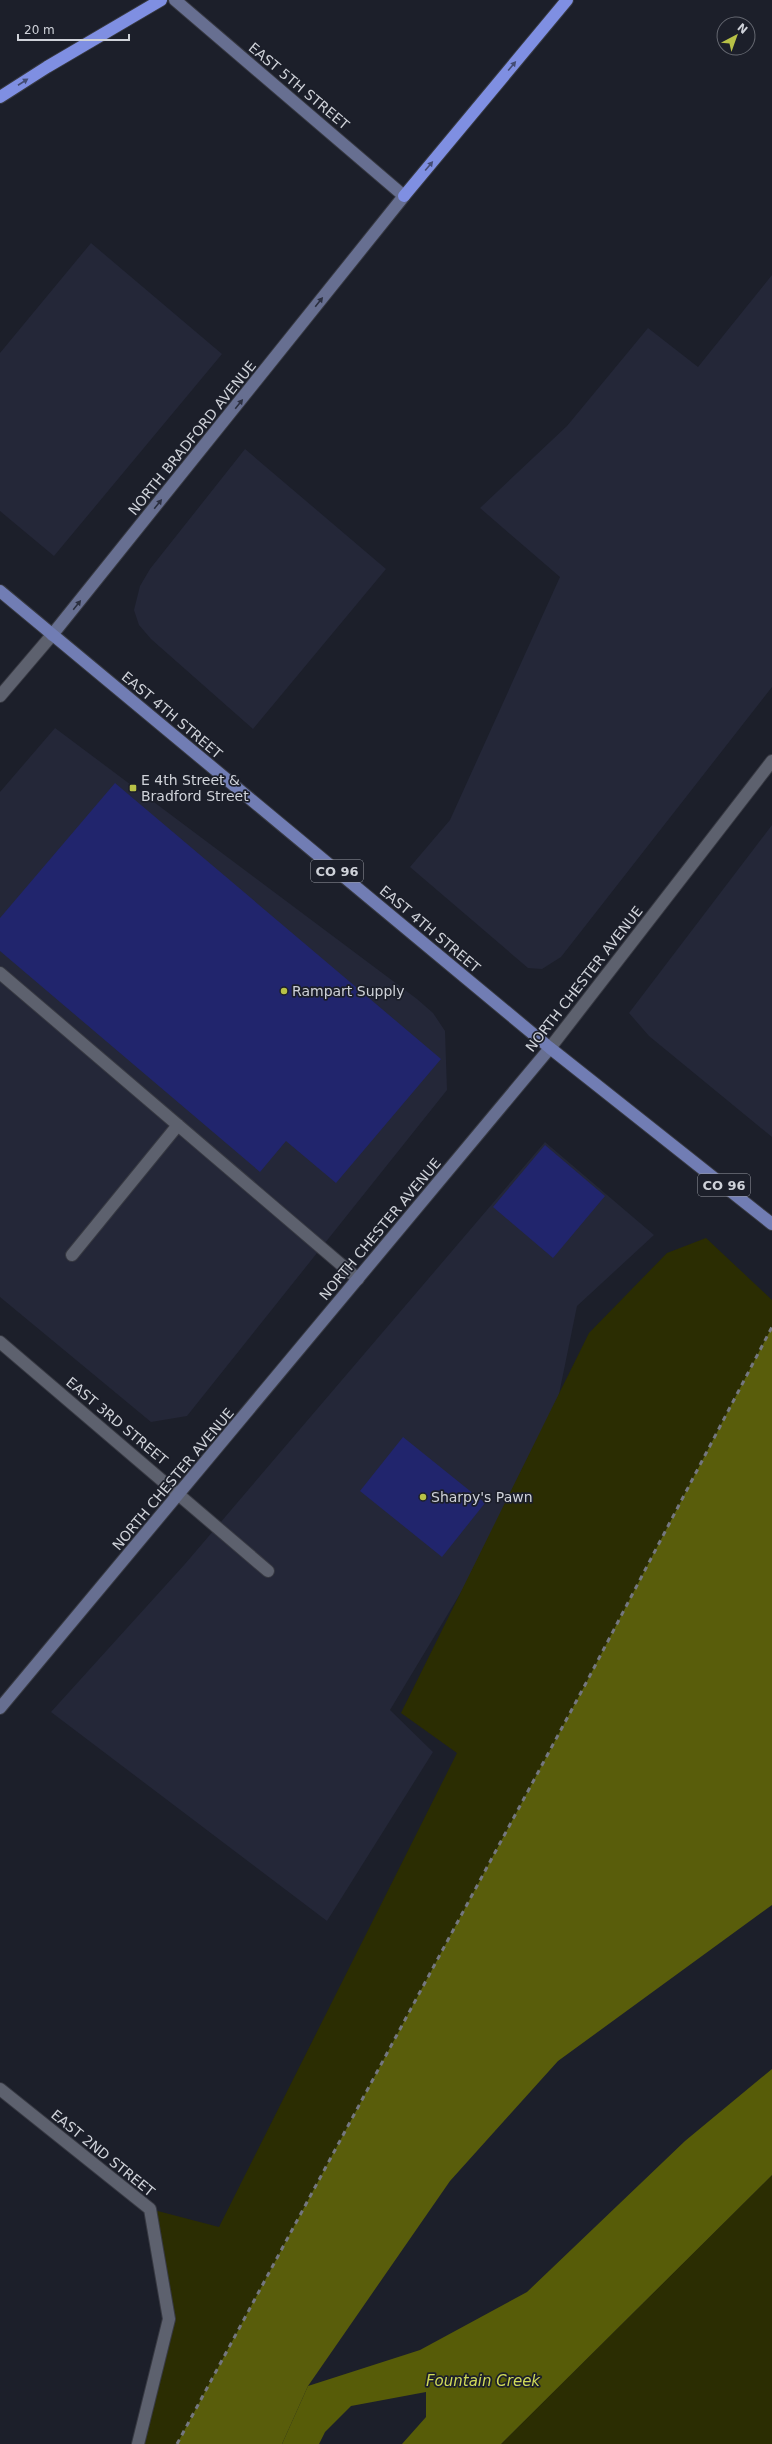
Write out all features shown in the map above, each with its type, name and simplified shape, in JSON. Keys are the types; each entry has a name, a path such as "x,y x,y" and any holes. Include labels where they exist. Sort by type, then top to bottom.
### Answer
{"highway":[{"path":"0,97 47,67 162,0"},
{"path":"404,196 567,0"}],"main road":[{"name":"EAST 4TH STREET","path":"0,591 550,1048 676,1146 772,1224"}],"street":[{"name":"EAST 5TH STREET","path":"175,0 404,196"},
{"name":"NORTH BRADFORD AVENUE","path":"0,696 52,635 404,196"},
{"name":"NORTH CHESTER AVENUE","path":"0,1708 180,1494 550,1048 772,761"},
{"path":"0,973 358,1279"},
{"path":"72,1255 178,1125"},
{"name":"EAST 3RD STREET","path":"0,1342 180,1494 268,1571"},
{"name":"EAST 2ND STREET","path":"0,2089 150,2209 169,2319 138,2444"}],"shaded area":[{"path":"91,243 222,354 54,556 0,511 0,353"},
{"path":"772,275 772,687 561,957 542,969 528,968 410,867 450,820 560,577 480,508 567,426 648,328 698,367"},
{"path":"245,449 386,569 253,729 151,639 139,625 134,610 140,586 150,569"},
{"path":"55,728 417,999 433,1013 445,1031 447,1090 187,1416 151,1422 0,1297 0,792"},
{"path":"772,825 772,1137 649,1036 629,1013"},
{"path":"545,1142 654,1235 577,1306 548,1448 390,1710 433,1752 327,1921 51,1712 185,1564"},
{"path":"706,1238 772,1300 772,1327 585,1685 177,2444 138,2444 169,2319 150,2209 219,2227 457,1753 401,1713 589,1333 667,1253"},
{"path":"772,1327 772,1905 558,2061 450,2181 308,2386 282,2444 177,2444 585,1685"},
{"path":"772,2175 772,2444 501,2444"}],"water":[{"name":"Fountain Creek","path":"772,2069 772,2175 501,2444 402,2444 426,2417 426,2392 351,2406 325,2432 319,2444 282,2444 308,2386 420,2350 527,2292 685,2141"}],"building":[{"path":"115,783 441,1059 336,1183 286,1141 260,1172 0,951 0,918"},
{"path":"545,1145 605,1196 553,1258 493,1207"},
{"path":"403,1437 485,1503 442,1557 360,1491"}],"railway":[{"path":"177,2444 585,1685 772,1327"}],"place":[{"name":"E 4th Street & Bradford Street","path":"133,788"},
{"name":"Rampart Supply","path":"284,991"},
{"name":"Sharpy's Pawn","path":"423,1497"}]}
